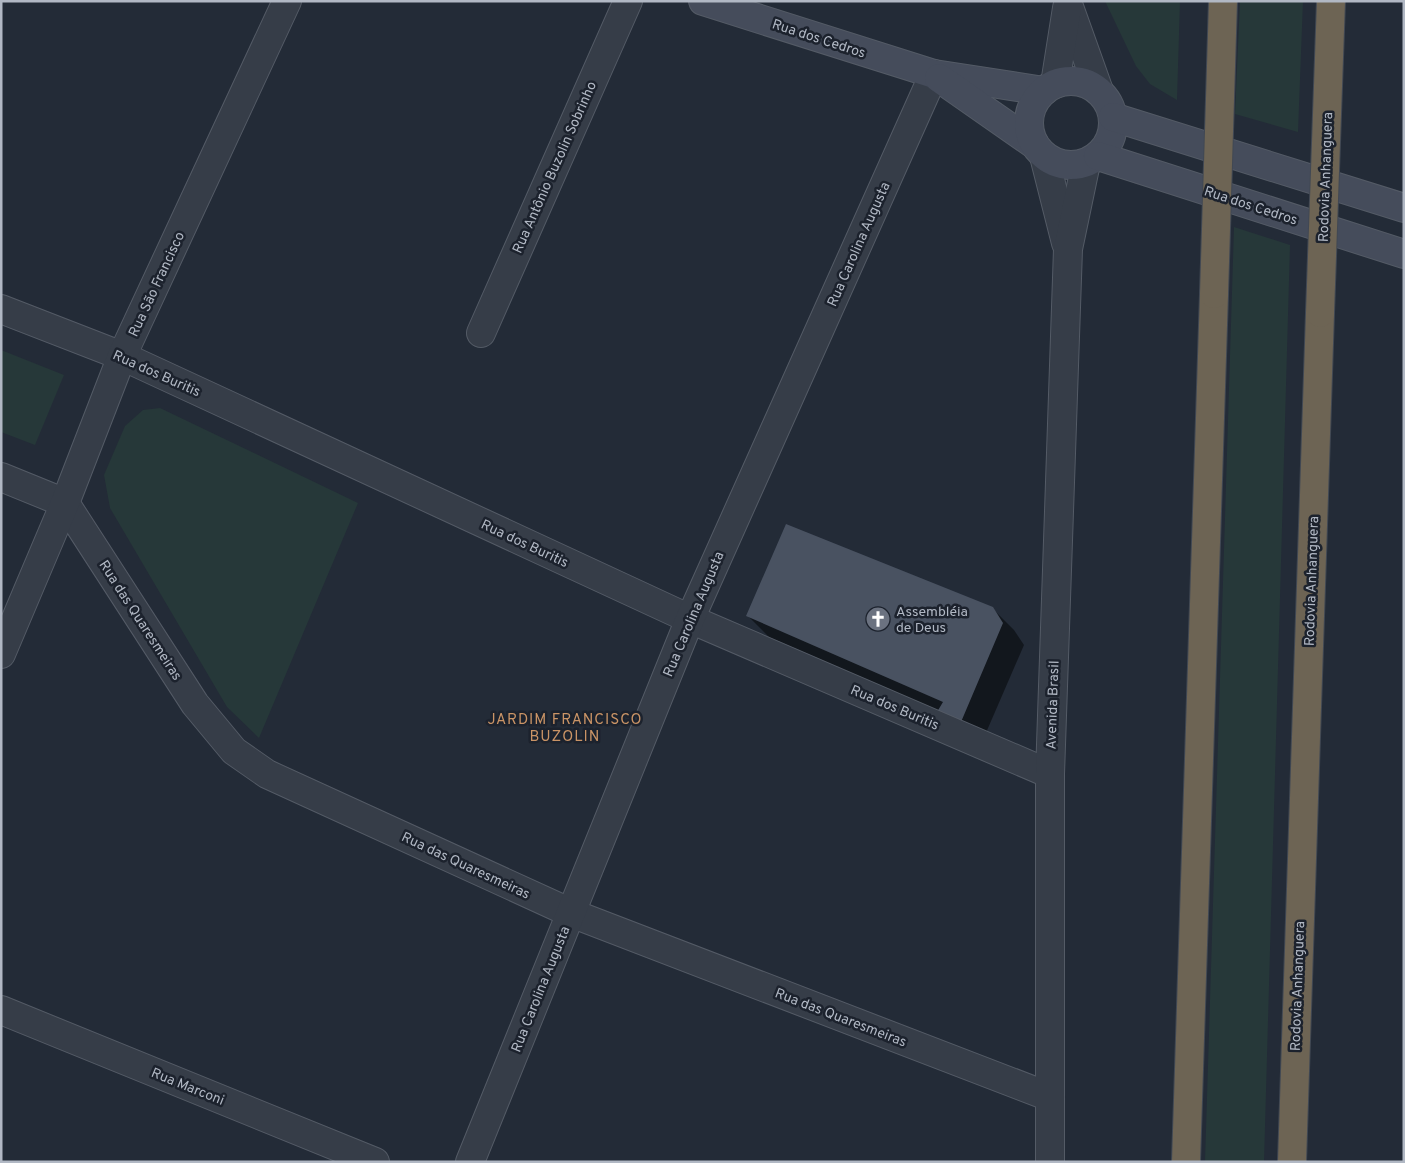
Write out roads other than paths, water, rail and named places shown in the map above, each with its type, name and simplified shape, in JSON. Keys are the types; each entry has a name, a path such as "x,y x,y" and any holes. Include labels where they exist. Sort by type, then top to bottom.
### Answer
{"highway":[{"path":"1186,1162 1224,1"},
{"name":"Rodovia Anhanguera","path":"1292,1162 1331,1"}],"street":[{"name":"Rua São Francisco","path":"1,654 65,503 122,356 287,1"},
{"name":"Rua Antônio Buzolin Sobrinho","path":"481,333 628,1"},
{"name":"Rua dos Cedros","path":"703,1 934,74 1050,88"},
{"path":"1068,3 1100,91 1111,108 1113,117 1113,131 1108,145 1092,160 1071,166 1057,163 1040,150 1030,128 1031,110 1050,88 1068,3"},
{"name":"Rua dos Cedros","path":"934,74 1040,150"},
{"name":"Rua Carolina Augusta","path":"470,1162 690,619 934,74"},
{"path":"1050,88 1078,81 1100,91"},
{"path":"1113,117 1404,208"},
{"name":"Avenida Brasil","path":"1040,150 1068,249"},
{"name":"Rua dos Cedros","path":"1092,160 1404,254"},
{"name":"Avenida Brasil","path":"1050,1162 1050,774 1068,249 1092,160"},
{"name":"Rua dos Buritis","path":"1,309 122,356 690,619 1050,774"},
{"path":"1,477 65,503"},
{"name":"Rua das Quaresmeiras","path":"65,503 195,704 234,751 267,774 571,913 1050,1097"},
{"name":"Rua Marconi","path":"1,1010 376,1162"}],"place":[{"name":"Assembléia de Deus","path":"878,619"}],"district":[{"name":"JARDIM FRANCISCO BUZOLIN","path":"565,728"}]}
